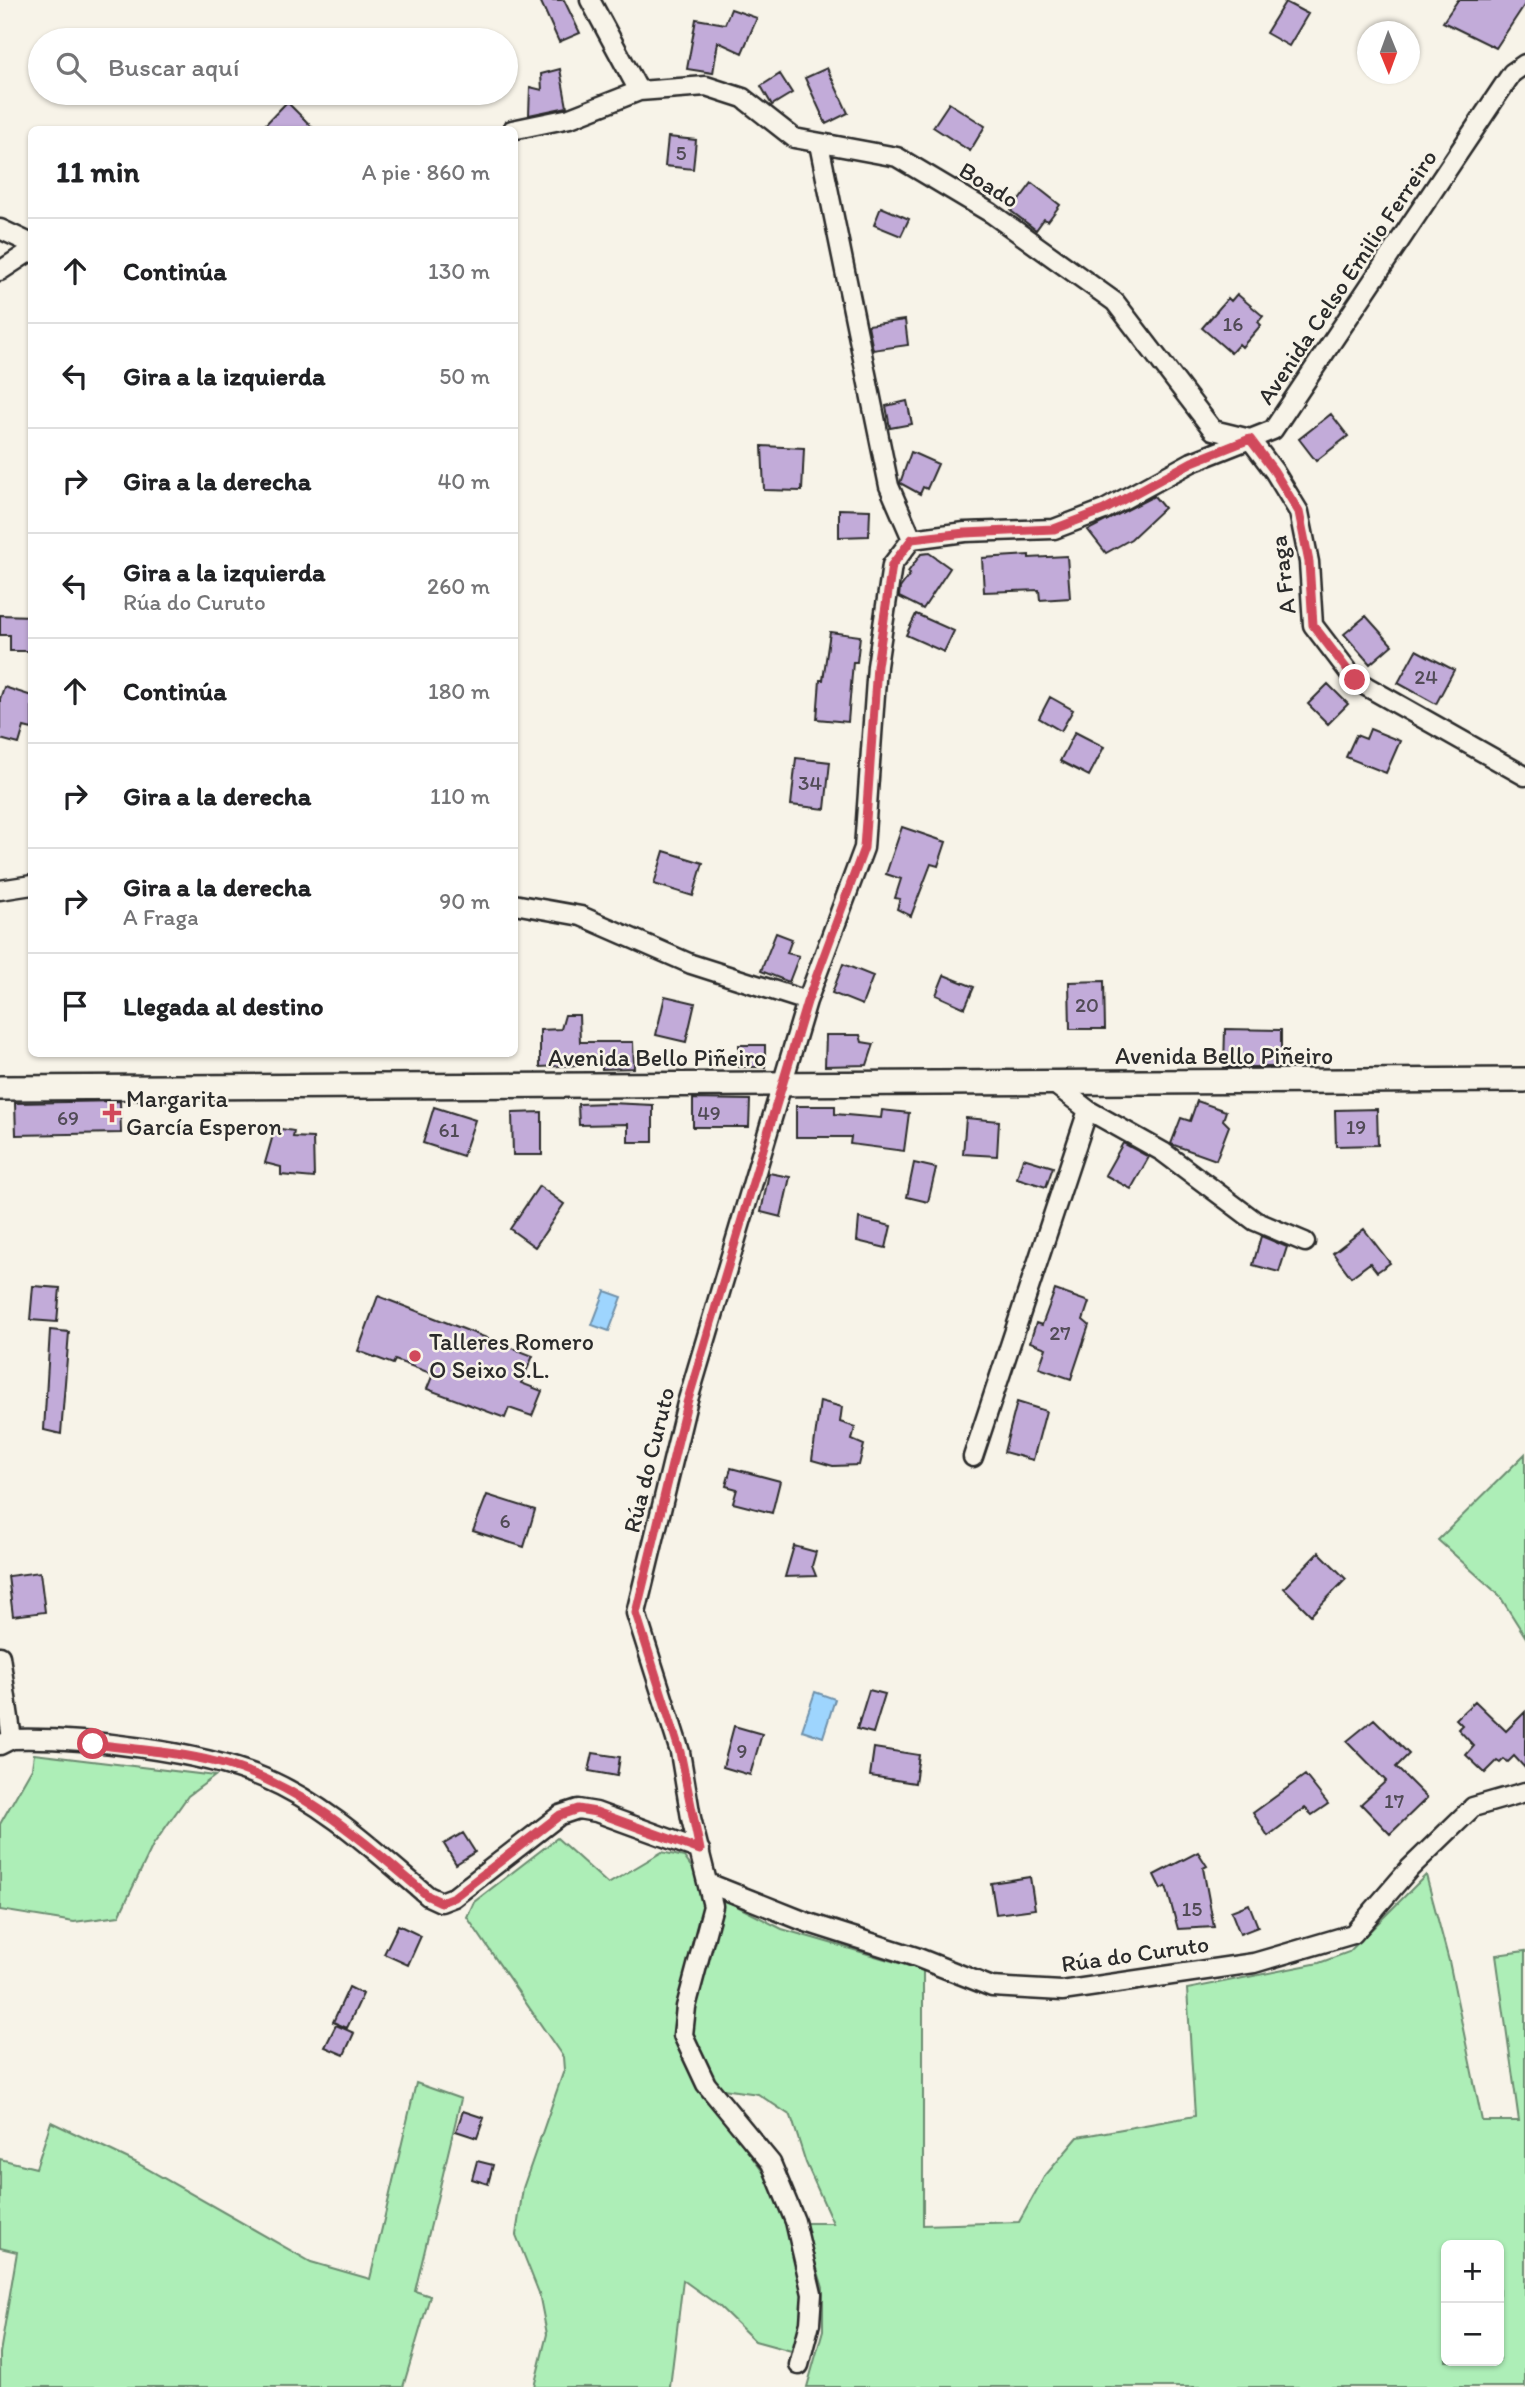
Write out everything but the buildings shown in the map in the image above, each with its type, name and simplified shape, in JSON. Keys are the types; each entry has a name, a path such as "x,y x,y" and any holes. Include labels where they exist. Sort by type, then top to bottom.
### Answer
{"street":[{"path":"590,0 639,91"},
{"name":"Avenida Celso Emilio Ferreiro","path":"912,539 965,533 1054,529 1104,510 1192,462 1273,430 1322,361 1512,73 1525,64"},
{"name":"Boado","path":"518,129 570,118 639,91 706,86 743,98 794,138 897,157 991,213 1115,302 1213,430 1250,439"},
{"path":"783,1083 807,1002 864,848 877,666 892,565 912,539 889,486 819,144"},
{"path":"0,229 28,242"},
{"path":"0,271 28,253"},
{"name":"A Fraga","path":"1250,439 1299,512 1309,562 1313,625 1355,680 1525,776"},
{"path":"0,890 28,886"},
{"path":"518,905 581,916 691,964 807,1002"},
{"name":"Avenida Bello Piñeiro","path":"0,1088 1525,1080"},
{"name":"Rúa do Curuto","path":"783,1083 687,1403 636,1613 680,1752 713,1906 711,1923 686,2007 683,2035 706,2084 771,2163 795,2221 811,2294 810,2323 799,2365"},
{"path":"1053,1083 1088,1110 1163,1152 1255,1221 1305,1242"},
{"path":"973,1457 1088,1110"},
{"path":"0,1656 6,1742 35,1738 153,1751 217,1762 265,1779 341,1823 428,1896 441,1902 454,1897 560,1815 578,1809 596,1812 700,1850"},
{"name":"Rúa do Curuto","path":"708,1883 806,1922 916,1957 992,1987 1062,1991 1254,1963 1353,1934 1410,1868 1473,1807 1525,1792"}],"green space":[{"path":"1525,1454 1525,1636 1499,1595 1438,1540"},
{"path":"34,1754 215,1776 188,1796 153,1845 119,1916 74,1922 0,1910 0,1824 32,1768"},
{"path":"557,1838 608,1884 662,1852 684,1857 700,1879 706,1904 679,2009 722,2117 766,2176 783,2212 802,2288 804,2314 795,2352 755,2341 719,2306 683,2280 670,2387 534,2387 547,2334 539,2293 516,2235 523,2188 564,2070 563,2057 467,1917 474,1902"},
{"path":"1426,1875 1449,1961 1482,2121 1519,2121 1496,1955 1525,1951 1525,2387 807,2387 823,2330 823,2288 803,2223 833,2223 806,2163 791,2116 758,2094 716,2088 689,2030 721,1898 782,1929 923,1970 923,2225 1019,2222 1044,2177 1078,2137 1195,2116 1187,1989 1319,1963 1349,1952"},
{"path":"416,2083 461,2099 415,2291 430,2296 403,2387 0,2387 0,2353 17,2252 0,2248 0,2159 36,2168 51,2122 137,2163 311,2262 370,2279"}],"water":[{"path":"605,1291 622,1297 609,1331 592,1325"},
{"path":"815,1692 835,1699 823,1737 802,1730"}],"place":[{"name":"Margarita García Esperon","path":"112,1113"},
{"name":"Talleres Romero O Seixo S.L.","path":"415,1356"}],"route":[{"path":"93,1744 217,1762 265,1779 341,1823 428,1896 441,1902 454,1897 560,1815 578,1809 596,1812 700,1850 691,1818 680,1752 636,1613 687,1403 807,1002 864,848 877,666 892,565 912,539 965,533 1054,529 1104,510 1192,462 1250,439 1299,512 1309,562 1313,625 1355,680"}]}
